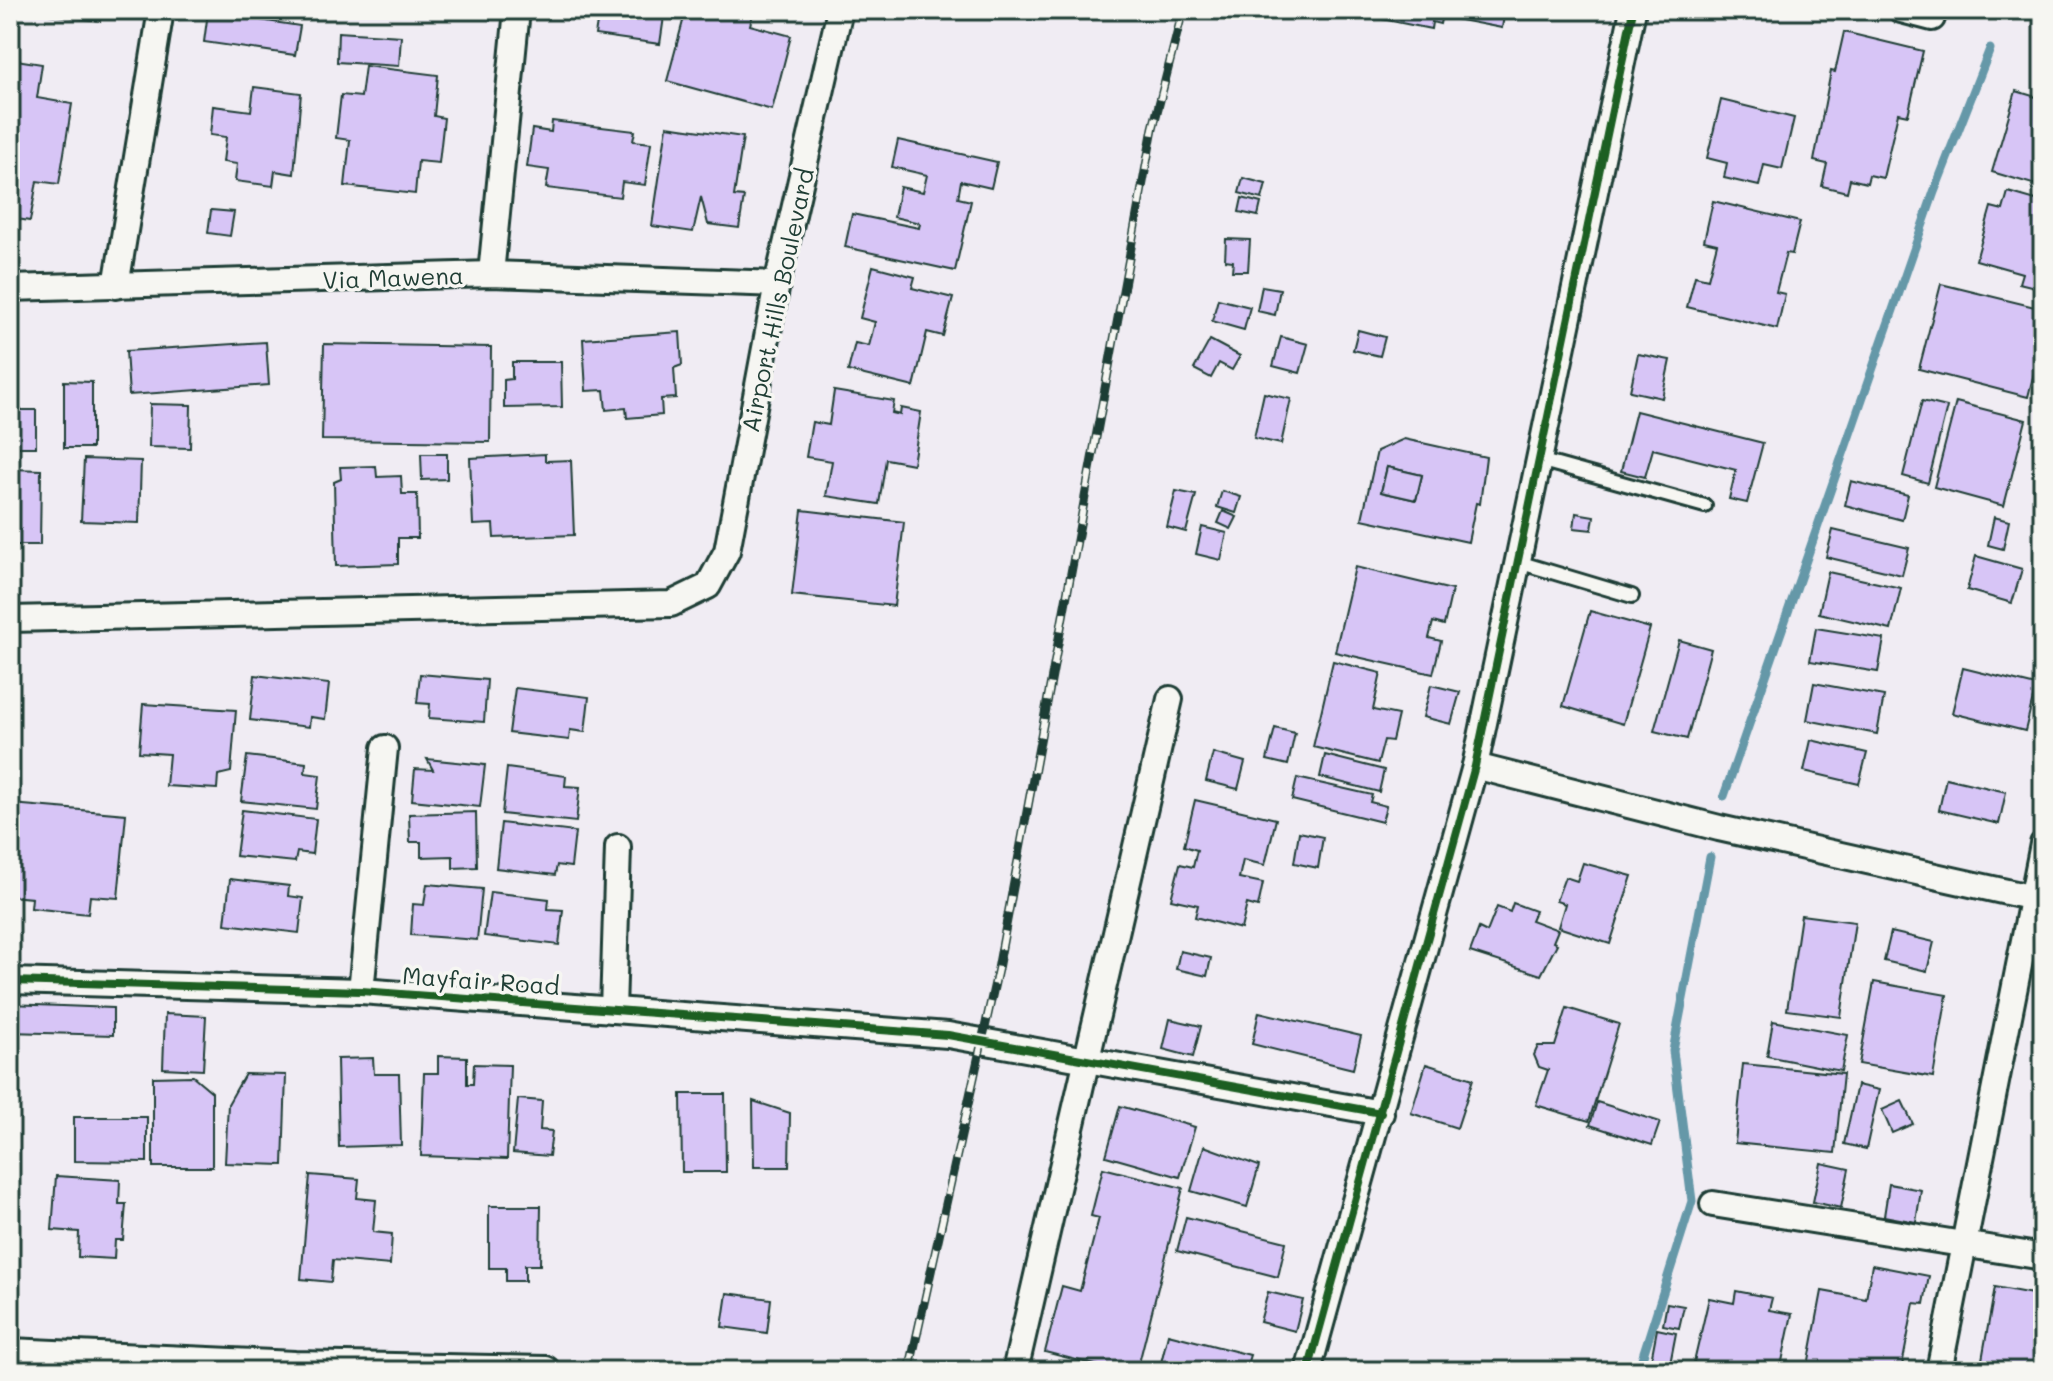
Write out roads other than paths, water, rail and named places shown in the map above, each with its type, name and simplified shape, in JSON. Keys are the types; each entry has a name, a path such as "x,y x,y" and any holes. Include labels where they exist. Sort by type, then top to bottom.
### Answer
{"street":[{"path":"116,286 161,10"},
{"path":"491,274 517,10"},
{"name":"Airport Hills Boulevard","path":"10,619 671,604 708,586 727,551 777,284 840,10"},
{"path":"1308,1371 1475,766 1633,10"},
{"path":"1901,10 1932,18"},
{"name":"Via Mawena","path":"10,288 491,274 777,284"},
{"path":"1015,1371 1170,699"},
{"path":"361,991 385,748"},
{"path":"1475,766 1719,828 2037,899"},
{"path":"1939,1371 2037,899 2043,844"},
{"path":"613,1010 618,847"},
{"name":"Mayfair Road","path":"10,981 361,991 948,1035 1381,1113"},
{"path":"1713,1204 2043,1257"},
{"path":"10,1351 295,1364 546,1369"}],"lane":[{"path":"1539,460 1705,506"},
{"path":"1518,562 1632,596"}],"waterway":[{"path":"1724,796 1934,192 1990,49"},
{"path":"1638,1371 1692,1201 1673,1051 1710,857"}],"railway":[{"path":"909,1371 998,969 1153,128 1183,10"}]}
